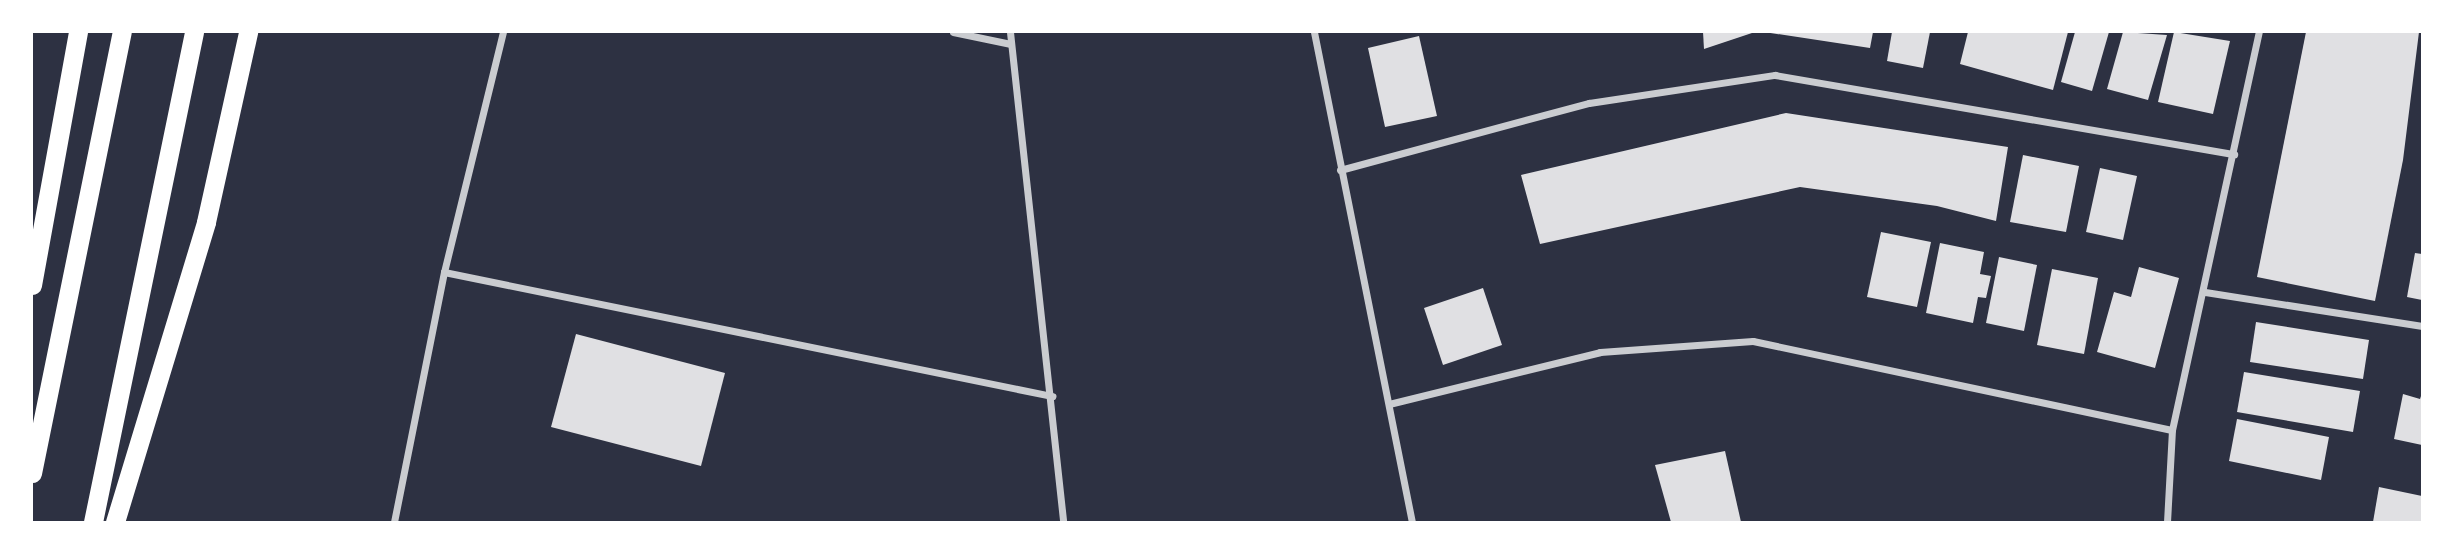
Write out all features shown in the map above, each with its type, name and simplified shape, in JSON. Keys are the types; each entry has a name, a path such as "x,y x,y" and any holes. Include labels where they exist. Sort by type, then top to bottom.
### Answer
{"highway":[{"path":"32,285 78,32"},
{"path":"32,473 122,32"},
{"path":"93,523 194,32"},
{"path":"115,523 206,222 248,32"}],"street":[{"path":"394,523 444,272 503,32"},
{"path":"953,32 1011,44"},
{"path":"1010,32 1052,396 1063,523"},
{"path":"1314,32 1412,523"},
{"path":"2167,523 2172,430 2205,292 2259,32"},
{"path":"1340,170 1589,103 1775,75 2234,154"},
{"path":"444,272 1052,396"},
{"path":"2205,292 2423,326"},
{"path":"1389,404 1600,352 1753,341 2172,430"}],"building":[{"path":"1703,32 1755,32 1704,49"},
{"path":"1764,32 1873,32 1870,48"},
{"path":"1892,32 1930,32 1923,68 1887,61"},
{"path":"1968,32 2068,32 2053,90 1960,64"},
{"path":"2075,32 2109,32 2092,91 2061,82"},
{"path":"2123,32 2167,35 2148,100 2107,89"},
{"path":"2174,32 2230,41 2213,114 2158,102"},
{"path":"2306,32 2419,32 2403,160 2375,301 2257,277"},
{"path":"1419,36 1437,116 1385,127 1368,48"},
{"path":"1786,113 2008,147 1996,221 1937,206 1800,187 1540,244 1521,175"},
{"path":"2023,155 2079,166 2066,232 2010,222"},
{"path":"2100,168 2137,176 2123,240 2086,232"},
{"path":"1881,232 1931,242 1917,307 1867,297"},
{"path":"1940,243 1984,252 1980,274 1991,276 1986,298 1978,297 1973,323 1926,313"},
{"path":"2415,253 2422,254 2422,300 2407,297"},
{"path":"1999,257 2037,265 2024,331 1986,323"},
{"path":"2139,267 2179,278 2155,368 2097,352 2114,292 2131,297"},
{"path":"2052,269 2098,278 2084,354 2037,345"},
{"path":"1483,288 1502,345 1443,365 1424,308"},
{"path":"2256,322 2369,340 2363,379 2250,362"},
{"path":"576,334 725,373 701,466 551,427"},
{"path":"2244,372 2360,391 2353,432 2237,412"},
{"path":"2422,393 2422,445 2394,439 2403,394 2420,399"},
{"path":"2237,419 2329,437 2321,480 2229,461"},
{"path":"1725,451 1741,522 1671,522 1655,465"},
{"path":"2379,487 2422,496 2422,522 2373,522"}]}
